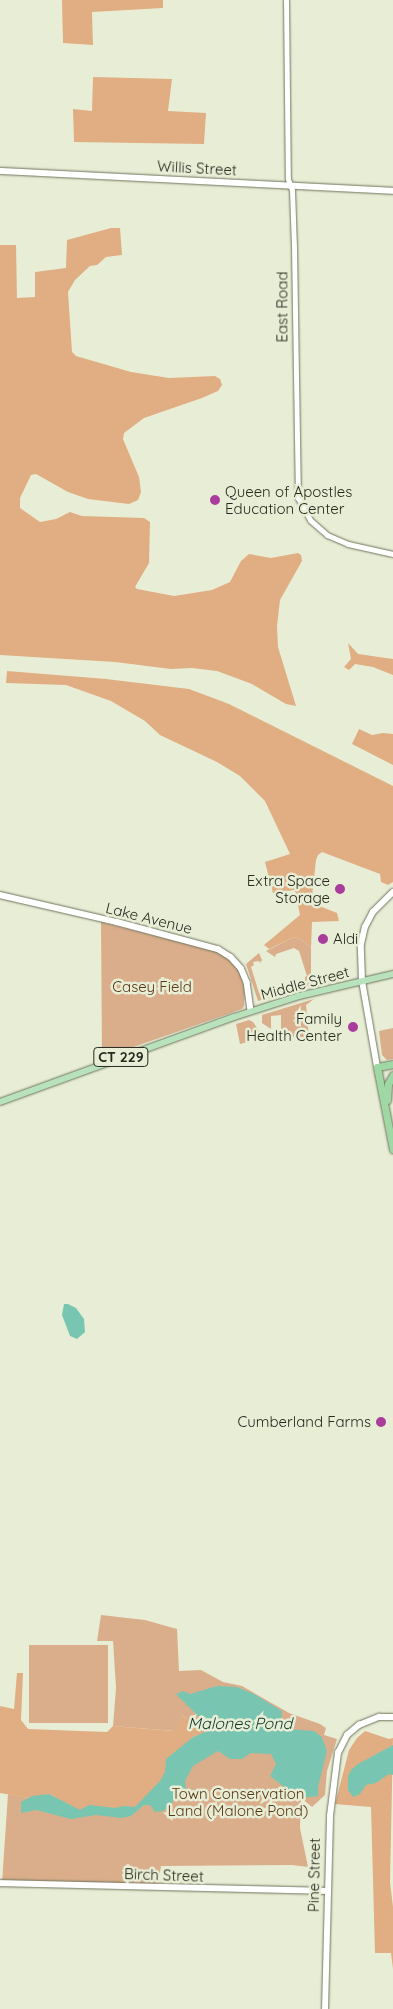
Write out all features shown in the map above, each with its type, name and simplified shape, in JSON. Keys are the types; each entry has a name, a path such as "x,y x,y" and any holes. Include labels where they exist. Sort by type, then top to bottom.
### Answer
{"highway":[{"path":"393,1064 377,1067 393,1148"},
{"path":"387,1116 387,1090 393,1075"}],"main road":[{"name":"Willis Street","path":"0,171 290,184 393,191"},
{"path":"377,1067 359,958 365,927 382,901 393,892"},
{"name":"Lake Avenue","path":"0,895 124,924 218,949 231,957 242,968 247,982 251,1011"},
{"name":"Middle Street","path":"0,1102 251,1011 294,997 393,974"},
{"name":"Pine Street","path":"325,2009 330,1816 338,1753 347,1735 359,1725 380,1717 393,1717"},
{"name":"Birch Street","path":"0,1883 327,1891"}],"street":[{"name":"East Road","path":"286,0 288,179 292,190 294,230 296,472 299,502 310,520 327,535 348,544 393,554"}],"green space":[{"name":"Casey Field","path":"101,922 219,952 233,962 239,970 245,990 244,1006 242,1009 102,1058"},
{"path":"294,937 300,939 311,948 311,975 315,976 314,985 258,1001 246,964 259,953 262,960 260,963 259,961 253,962 254,965 251,967 259,993 263,992 264,995 287,987 288,989 305,980 307,976 299,951 294,948 276,954 275,957 266,951"},
{"path":"314,999 306,1005 309,1037 287,1037 287,1041 281,1041 281,1015 271,1016 271,1029 262,1023 262,1015"},
{"path":"249,1020 253,1022 261,1034 271,1039 261,1042 253,1035 249,1035 246,1037 247,1042 240,1044 236,1024"},
{"path":"393,1028 393,1059 387,1060 382,1055 379,1031"},
{"name":"Town Conservation Land (Malone Pond)","path":"101,1615 145,1620 177,1629 179,1671 201,1670 223,1682 242,1686 289,1713 320,1724 326,1728 324,1735 337,1739 327,1771 325,1795 312,1807 301,1798 300,1828 308,1867 292,1865 161,1866 158,1884 2,1883 8,1794 29,1798 33,1806 207,1738 183,1715 174,1731 113,1726 116,1688 113,1641 97,1641"},
{"path":"29,1645 108,1645 108,1723 29,1723"}],"shaded area":[{"path":"62,0 163,0 163,8 92,12 93,45 63,43"},
{"path":"93,77 172,79 168,111 206,113 204,144 74,142 73,109 92,111"},
{"path":"111,228 120,228 122,255 106,257 97,265 90,266 75,280 68,292 72,352 76,356 131,372 169,378 215,376 220,379 222,385 218,391 202,398 144,418 124,433 123,439 139,477 141,492 138,500 129,504 88,499 68,492 36,474 31,475 20,498 20,508 40,522 56,519 70,512 82,516 144,518 150,522 149,563 135,587 174,596 212,590 230,582 241,561 249,554 271,558 298,553 301,555 302,561 280,600 277,626 278,647 296,706 286,704 252,684 217,671 0,655 0,245 16,245 17,298 35,297 35,272 66,268 67,240"},
{"path":"348,643 358,654 393,659 393,675 373,667 355,664 349,670 344,667 351,659"},
{"path":"7,671 106,679 189,689 229,704 393,786 393,882 388,885 381,882 380,874 322,852 316,860 312,897 317,905 337,913 339,921 312,922 311,948 300,939 294,937 269,949 264,945 300,915 295,890 273,893 265,862 290,854 265,801 240,776 217,762 160,735 145,721 111,701 66,685 6,683"},
{"path":"359,729 372,735 393,734 393,765 352,744"},
{"path":"17,1673 23,1673 21,1720 28,1729 107,1732 113,1726 173,1731 183,1715 202,1734 193,1737 165,1766 166,1771 160,1781 135,1807 124,1806 115,1808 89,1805 80,1810 49,1794 29,1798 0,1793 0,1706 14,1709"},
{"path":"365,1731 389,1739 393,1738 390,1882 393,1907 393,1969 391,1953 375,1953 371,1807 335,1804 349,1750 357,1738"}],"water":[{"path":"64,1304 76,1308 84,1319 85,1332 77,1339 70,1336 62,1315"},
{"name":"Malones Pond","path":"217,1686 237,1687 254,1694 282,1711 281,1725 289,1729 314,1731 322,1737 327,1751 318,1787 318,1796 301,1798 296,1792 288,1790 270,1776 276,1764 271,1754 251,1753 242,1759 230,1759 218,1751 193,1766 185,1781 186,1792 177,1793 171,1805 163,1811 155,1812 150,1805 144,1805 131,1816 122,1818 96,1815 71,1819 36,1810 21,1813 21,1802 32,1796 49,1794 80,1810 89,1805 115,1808 124,1806 135,1807 160,1781 165,1772 166,1759 193,1737 208,1731 204,1722 176,1694 183,1691 190,1694"},
{"path":"393,1745 393,1775 389,1774 376,1783 366,1785 360,1794 353,1797 348,1790 348,1776 351,1770 358,1764"}],"place":[{"name":"Queen of Apostles Education Center","path":"215,500"},
{"name":"Extra Space Storage","path":"340,889"},
{"name":"Aldi","path":"323,939"},
{"name":"Family Health Center","path":"353,1027"},
{"name":"Cumberland Farms","path":"381,1422"}]}
